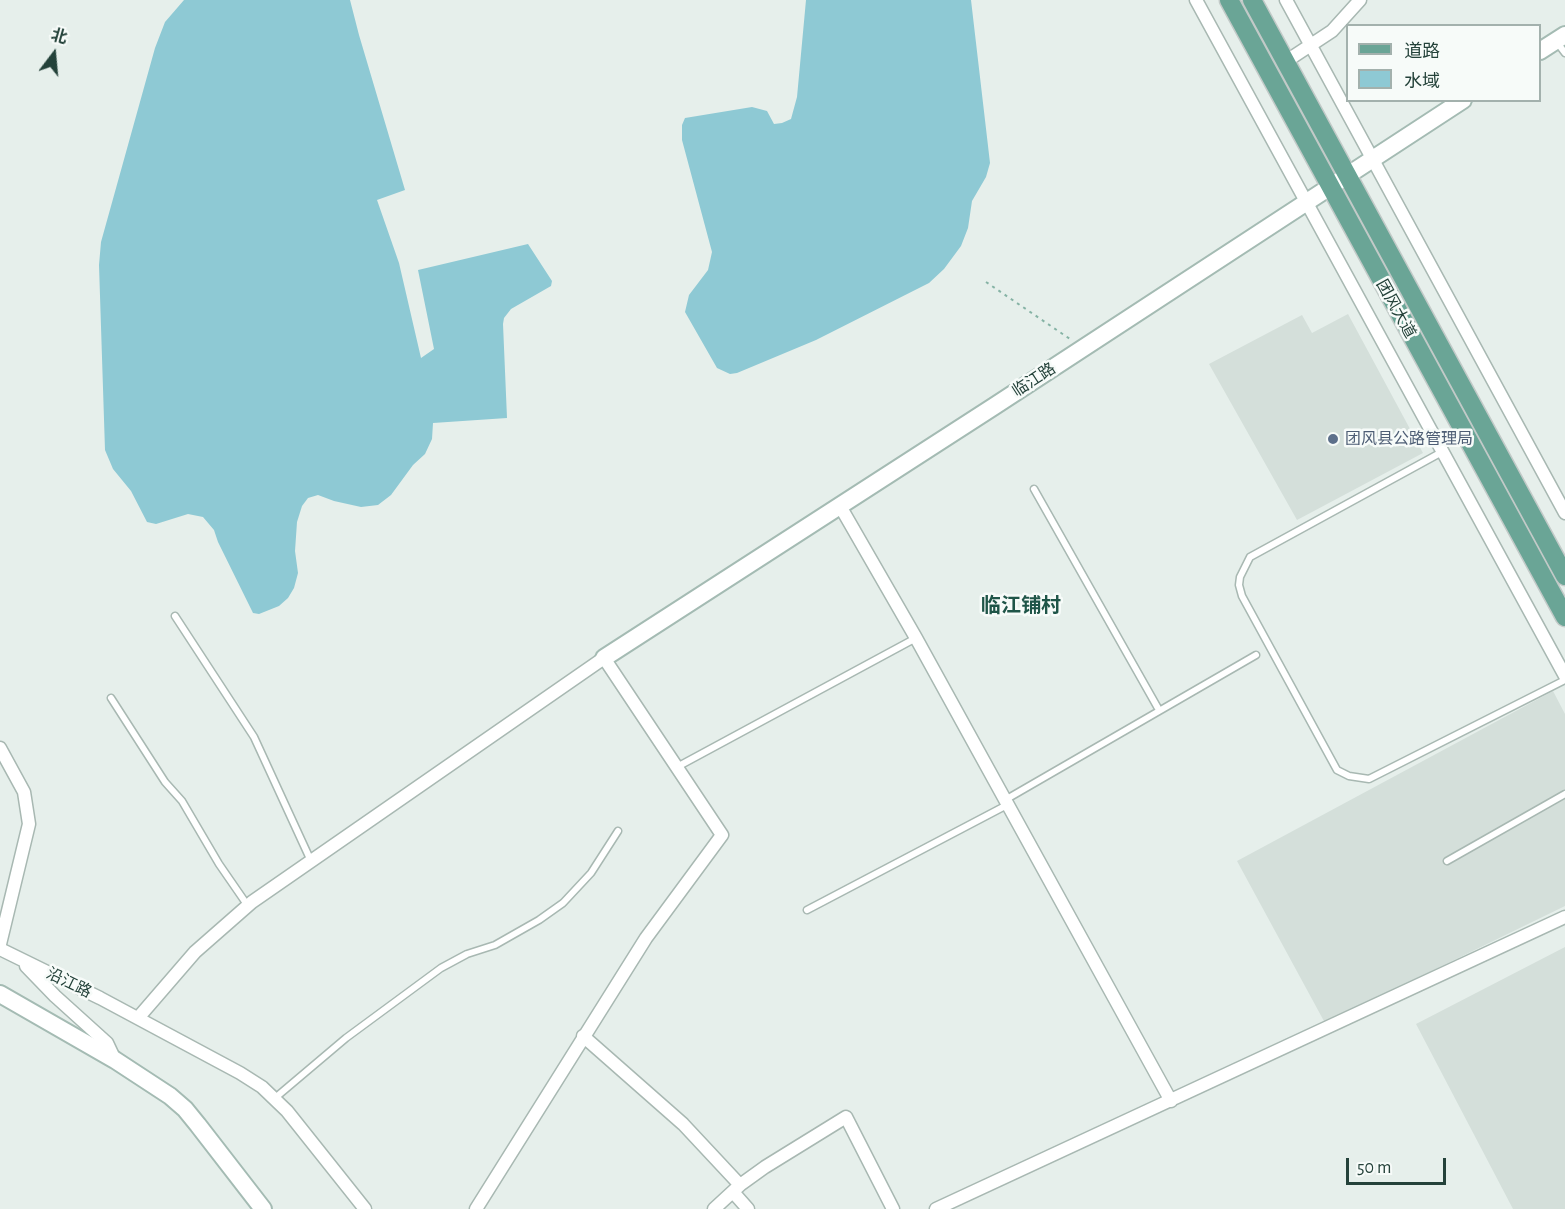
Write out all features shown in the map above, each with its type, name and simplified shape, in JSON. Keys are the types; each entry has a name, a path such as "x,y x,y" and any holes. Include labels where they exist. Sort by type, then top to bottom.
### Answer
{"main road":[{"name":"团风大道","path":"1229,0 1565,617"},
{"name":"团风大道","path":"1252,0 1565,576"}],"street":[{"path":"1196,0 1565,678"},
{"path":"1286,0 1565,513"},
{"path":"1285,62 1332,31 1360,0"},
{"path":"1541,50 1562,43"},
{"name":"临江路","path":"604,658 1460,102"},
{"path":"840,506 916,638 1171,1101"},
{"path":"138,1018 195,952 248,906 604,658 722,835 646,938 476,1209"},
{"path":"0,748 24,792 29,824 0,944"},
{"path":"936,1209 1565,917"},
{"name":"沿江路","path":"0,949 138,1018 240,1073 275,1098 365,1209"},
{"path":"19,958 55,996 107,1044 115,1060"},
{"path":"0,994 115,1060 170,1096 185,1109 263,1209"},
{"path":"584,1036 683,1124 736,1189 748,1209"},
{"path":"714,1209 736,1189 792,1149 846,1117 893,1209"}],"lane":[{"path":"1442,452 1250,557 1243,568 1239,585 1247,606 1337,770 1359,778 1369,779 1565,678"},
{"path":"1034,489 1159,710"},
{"path":"175,616 254,737 311,861"},
{"path":"677,767 916,638"},
{"path":"807,910 1006,802 1256,655"},
{"path":"111,698 165,782 182,801 219,864 248,906"},
{"path":"1447,861 1565,794"},
{"path":"275,1098 346,1038 441,968 467,954 495,945 539,920 563,903 591,873 618,831"}],"path":[{"path":"986,282 1066,335 1082,349"}],"shaded area":[{"name":"团风县公路管理局","path":"1348,314 1423,453 1297,520 1209,364 1302,315 1312,333"},
{"path":"1553,691 1565,714 1565,906 1325,1023 1237,861"},
{"path":"1565,947 1565,1209 1513,1209 1416,1024"}],"water":[{"path":"184,0 350,0 405,190 377,200 399,263 421,358 434,349 418,270 528,244 552,281 551,286 511,309 504,318 507,418 433,423 432,439 425,454 413,465 391,495 378,505 361,507 318,495 308,498 302,506 297,522 295,551 298,573 294,588 279,606 259,614 253,613 214,530 203,517 188,514 156,524 147,522 131,491 113,469 105,450 99,265 101,242 155,48 165,22"},
{"path":"806,0 971,0 990,163 986,177 972,201 968,228 961,246 944,269 929,283 816,340 730,374 717,368 685,312 689,295 708,270 712,252 682,140 682,125 685,118 752,107 767,111 774,124 791,119 797,97"}],"place":[{"name":"团风县公路管理局","path":"1333,439"}],"district":[{"name":"临江铺村","path":"1021,606"}]}
